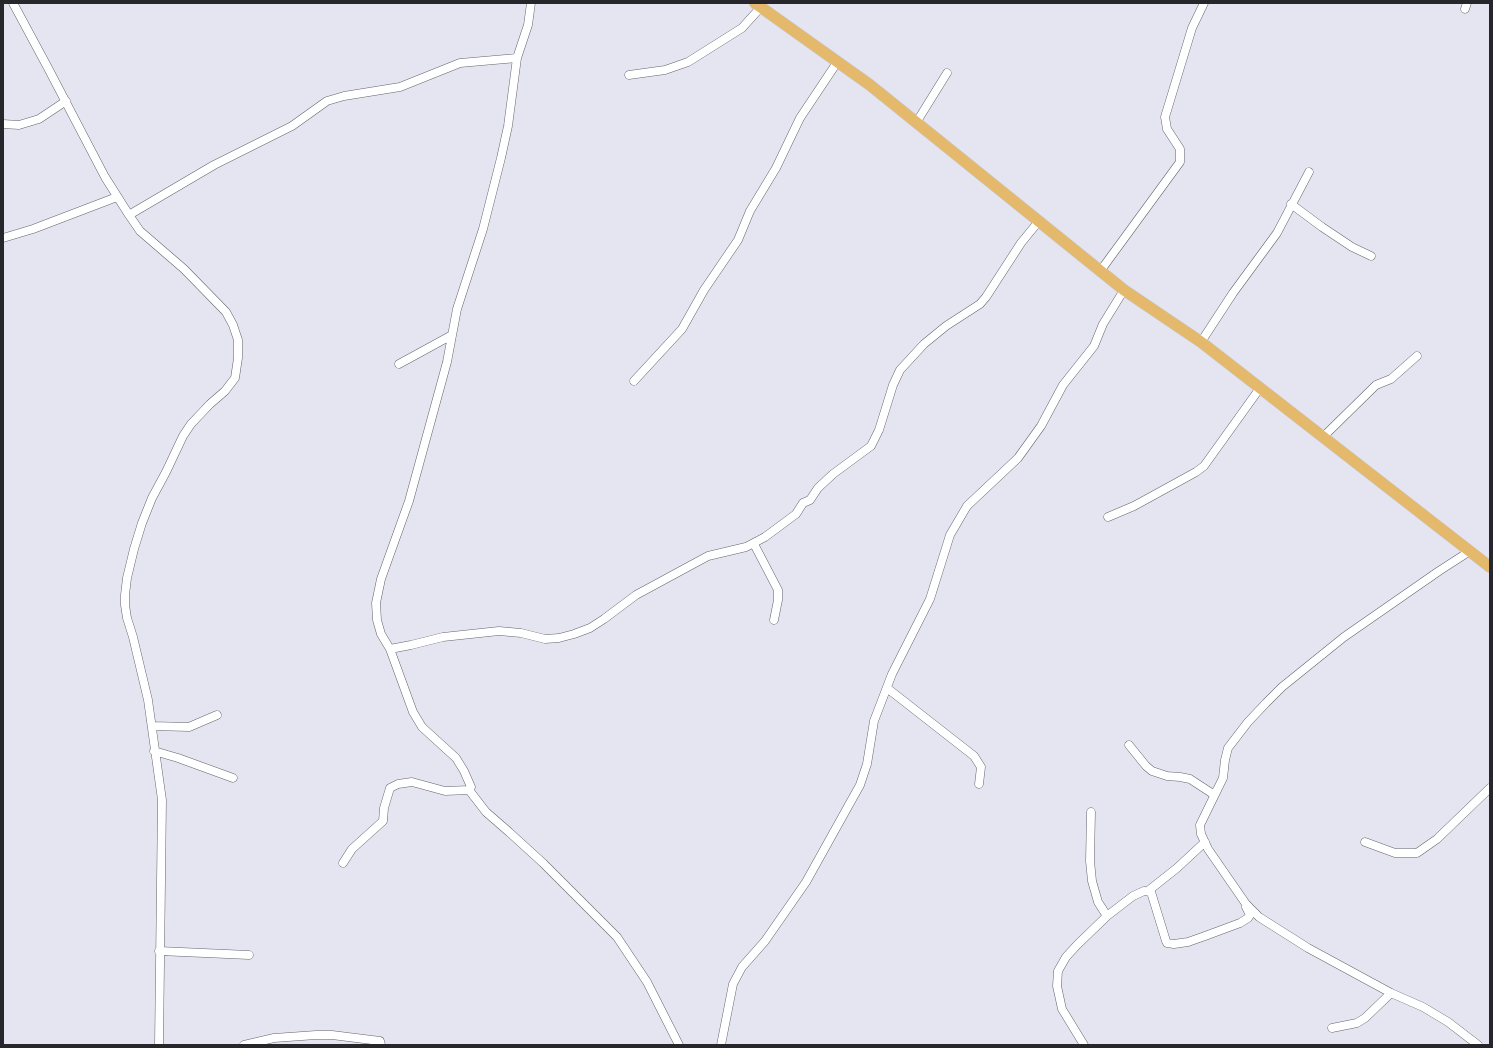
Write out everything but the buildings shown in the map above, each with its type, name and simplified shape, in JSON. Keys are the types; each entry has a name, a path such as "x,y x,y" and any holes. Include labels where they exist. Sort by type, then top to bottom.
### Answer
{"main road":[{"path":"758,5 870,85 1124,290 1201,342 1490,567"}],"street":[{"path":"13,3 66,100 86,142 117,197 140,231 184,269 226,312 233,325 238,340 238,358 235,378 225,391 191,424 183,436 152,498 142,523 127,578 125,605 147,694 162,800 159,1045"},
{"path":"531,3 528,25 517,58 508,126 501,158 483,229 457,309 448,362 409,502 381,579 376,602 377,620 381,634 390,649 413,712 422,727 456,758 466,776 470,787 469,790 486,812 542,863 617,937 647,982 679,1045"},
{"path":"1101,270 1180,162 1180,149 1167,129 1165,117 1192,28 1204,3"},
{"path":"629,75 665,70 688,62 742,28 758,5"},
{"path":"129,214 214,165 292,126 327,101 344,96 400,87 460,63 517,58"},
{"path":"634,381 682,329 708,284 738,240 750,211 776,168 800,118 838,61"},
{"path":"916,123 947,73"},
{"path":"3,124 19,125 39,119 66,100"},
{"path":"1201,342 1233,293 1277,232 1309,172"},
{"path":"3,238 33,229 117,197"},
{"path":"1291,204 1352,247 1371,256"},
{"path":"390,649 443,636 499,631 521,633 544,639 559,638 574,634 590,628 636,595 708,556 754,544 796,514 803,503 810,500 818,488 833,474 871,446 879,430 892,385 900,370 924,344 946,326 968,313 983,300 1021,243 1039,222"},
{"path":"721,1045 733,984 742,967 765,941 806,882 860,785 867,764 874,721 892,674 930,599 950,535 958,520 967,506 1018,458 1041,426 1063,385 1094,346 1103,324 1124,290"},
{"path":"399,364 452,335"},
{"path":"1323,436 1376,385 1391,379 1417,356"},
{"path":"1108,517 1134,506 1196,472 1204,466 1260,388"},
{"path":"754,544 778,590 778,600 774,620"},
{"path":"1470,551 1344,637 1282,687 1248,722 1228,748 1222,778 1200,825 1201,834 1208,849 1246,904 1259,917 1308,948 1423,1007 1448,1022 1478,1045"},
{"path":"887,688 974,756 981,767 979,784"},
{"path":"152,726 189,727 217,715"},
{"path":"1129,745 1146,766 1152,770 1167,776 1190,779 1213,794 1215,792"},
{"path":"154,751 233,778"},
{"path":"343,863 352,849 383,821 384,808 390,788 398,784 412,782 445,791 469,790"},
{"path":"1365,842 1395,853 1417,853 1437,839 1490,788"},
{"path":"1091,812 1090,861 1092,881 1098,902 1107,916"},
{"path":"1084,1045 1062,1009 1056,986 1058,971 1066,958 1077,945 1107,916 1133,896 1140,892 1148,891 1177,868 1205,842"},
{"path":"1148,891 1151,892 1153,896 1167,943 1170,944 1188,942 1240,923 1250,915 1246,904"},
{"path":"160,951 249,956"},
{"path":"1332,1028 1357,1022 1365,1018 1392,992"},
{"path":"244,1045 274,1038 316,1035 332,1035 380,1042 381,1045"}]}
